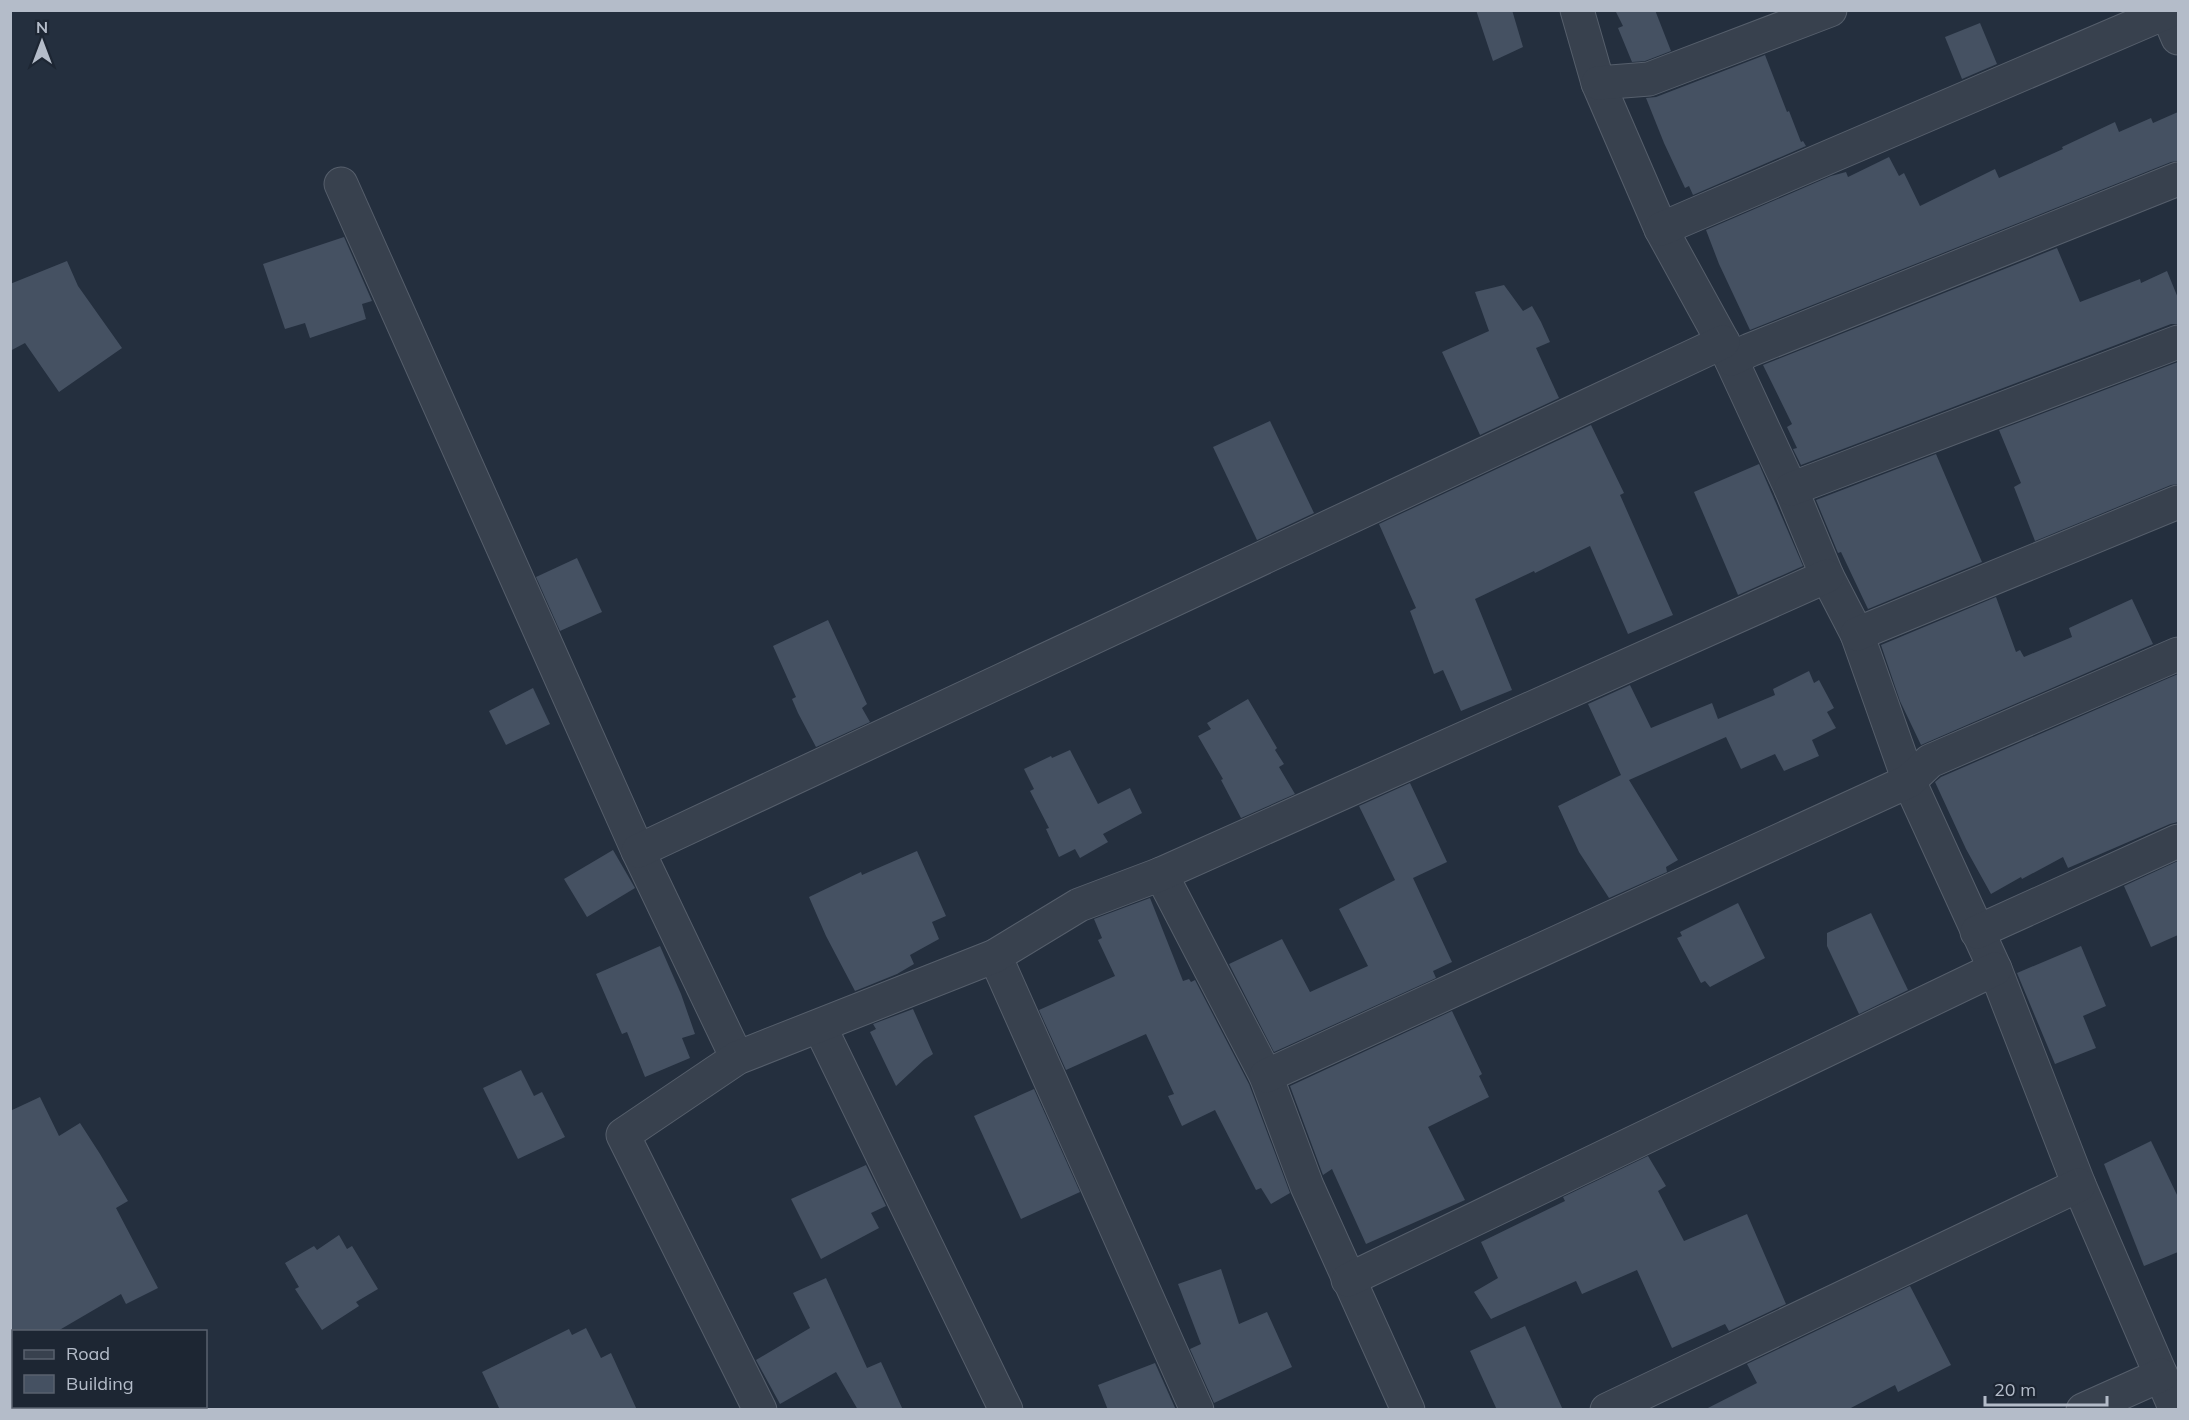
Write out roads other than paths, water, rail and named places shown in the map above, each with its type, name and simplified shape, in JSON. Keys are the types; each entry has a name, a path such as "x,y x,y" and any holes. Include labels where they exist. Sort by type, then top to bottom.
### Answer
{"street":[{"path":"1576,10 1598,83 1661,229 1727,351 1791,489 1827,576 1857,634 1909,781 1995,969 2079,1185 2176,1410"},
{"path":"1598,83 1649,79 1830,10"},
{"path":"1661,229 2171,20"},
{"path":"638,851 1727,351 1772,341 2178,179"},
{"path":"341,184 638,851 737,1058"},
{"path":"1791,489 2178,342"},
{"path":"1857,634 2178,502"},
{"path":"760,1410 623,1135 737,1058 995,956 1079,905 1161,874 1827,576"},
{"path":"1266,1076 1909,781 1930,761 2178,654"},
{"path":"1977,932 2178,841"},
{"path":"1161,874 1266,1076 1307,1186 1408,1410"},
{"path":"995,956 1197,1410"},
{"path":"1348,1280 1995,969"},
{"path":"820,1027 1006,1410"},
{"path":"1607,1410 2079,1185"},
{"path":"2084,1410 2161,1375"}]}
